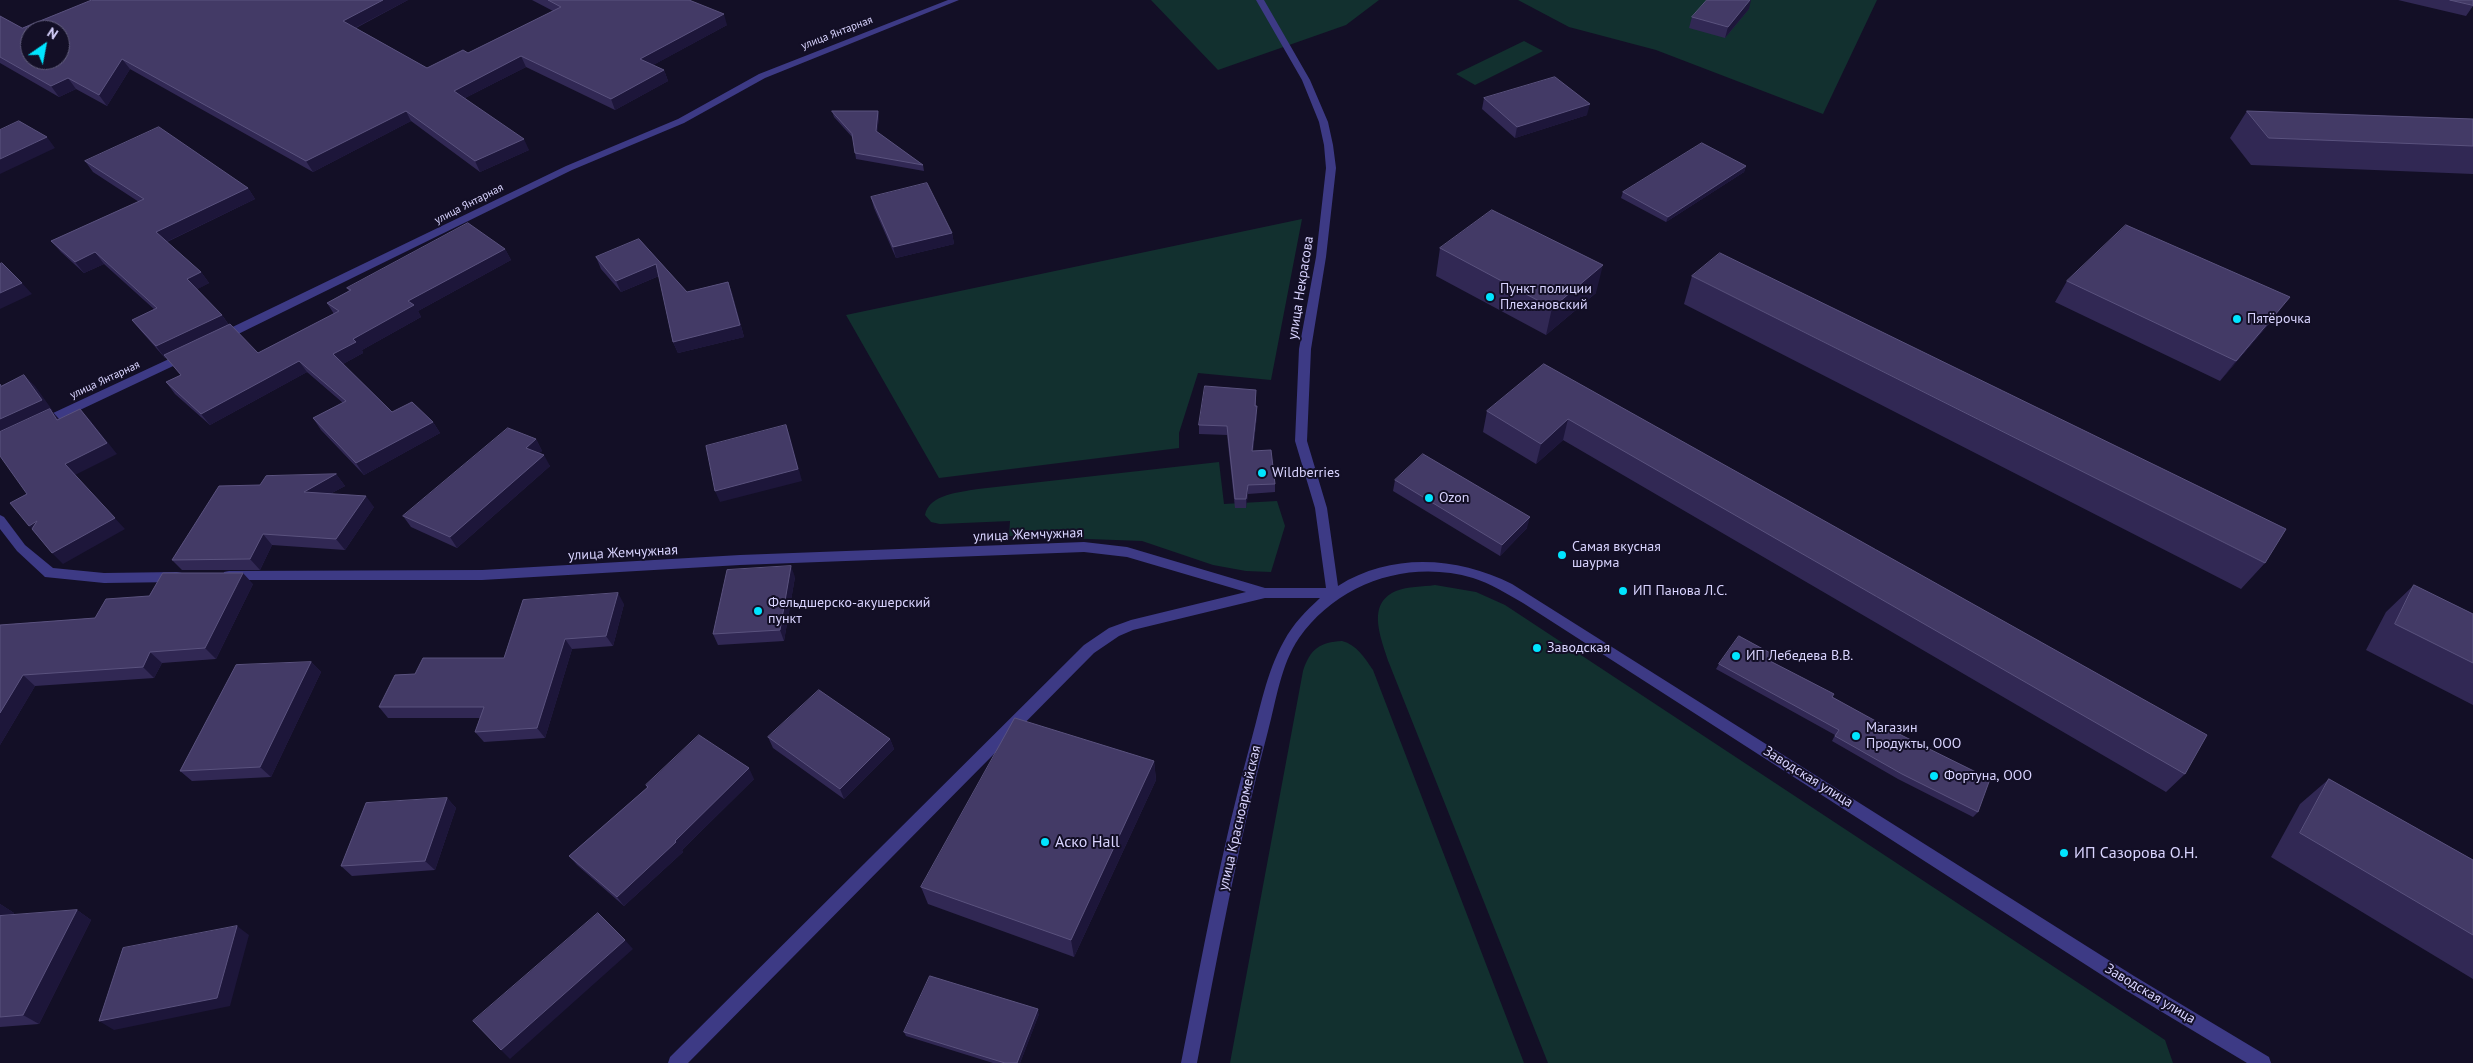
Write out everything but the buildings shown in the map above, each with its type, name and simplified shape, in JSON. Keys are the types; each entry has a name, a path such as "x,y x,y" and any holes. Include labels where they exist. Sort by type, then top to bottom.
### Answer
{"street":[{"name":"улица Янтарная","path":"213,342 569,168 681,121 762,76 955,0"},
{"name":"улица Некрасова","path":"1260,0 1310,87 1320,113 1330,153 1331,168 1321,257 1305,349 1301,441 1320,500 1334,593"},
{"name":"улица Янтарная","path":"35,426 195,350"},
{"path":"0,520 21,548 50,573 104,578 191,577"},
{"name":"улица Жемчужная","path":"220,577 482,575 740,560 1084,547 1127,552 1265,593"},
{"name":"Заводская улица","path":"1334,593 1374,575 1400,567 1414,566 1472,573 1511,590 2128,982 2263,1063"},
{"path":"676,1063 1089,649 1114,632 1131,625 1265,593 1334,593"},
{"name":"улица Красноармейская","path":"1189,1063 1232,848 1276,680 1286,648 1294,635 1318,607 1334,593"}],"green space":[{"path":"1151,0 1379,0 1346,25 1218,70"},
{"path":"1518,0 1877,0 1823,114 1656,50 1569,27"},
{"path":"1524,41 1543,51 1475,85 1456,74"},
{"path":"1302,219 1271,380 1198,373 1179,433 1179,448 939,478 846,315"},
{"path":"1219,462 1224,504 1277,501 1285,526 1271,572 1246,571 1213,565 1142,541 1009,536 1010,521 940,524 931,522 925,515 928,508 939,498 963,491"},
{"path":"1435,585 1476,592 1505,605 2165,1040 2173,1063 1548,1063 1389,663 1380,634 1378,613 1381,604 1387,597 1401,589"},
{"path":"1342,641 1352,645 1373,670 1524,1063 1230,1063 1303,671 1309,657 1317,648 1328,643"}],"place":[{"name":"Пункт полиции Плехановский","path":"1490,297"},
{"name":"Пятёрочка","path":"2237,319"},
{"name":"Wildberries","path":"1262,473"},
{"name":"Ozon","path":"1429,498"},
{"name":"Самая вкусная шаурма","path":"1562,555"},
{"name":"ИП Панова Л.С.","path":"1623,591"},
{"name":"Фельдшерско-акушерский пункт","path":"758,611"},
{"name":"Заводская","path":"1537,648"},
{"name":"ИП Лебедева В.В.","path":"1736,656"},
{"name":"Магазин Продукты, ООО","path":"1856,736"},
{"name":"Фортуна, ООО","path":"1934,776"},
{"name":"Аско Hall","path":"1045,842"},
{"name":"ИП Сазорова О.Н.","path":"2064,853"}]}
